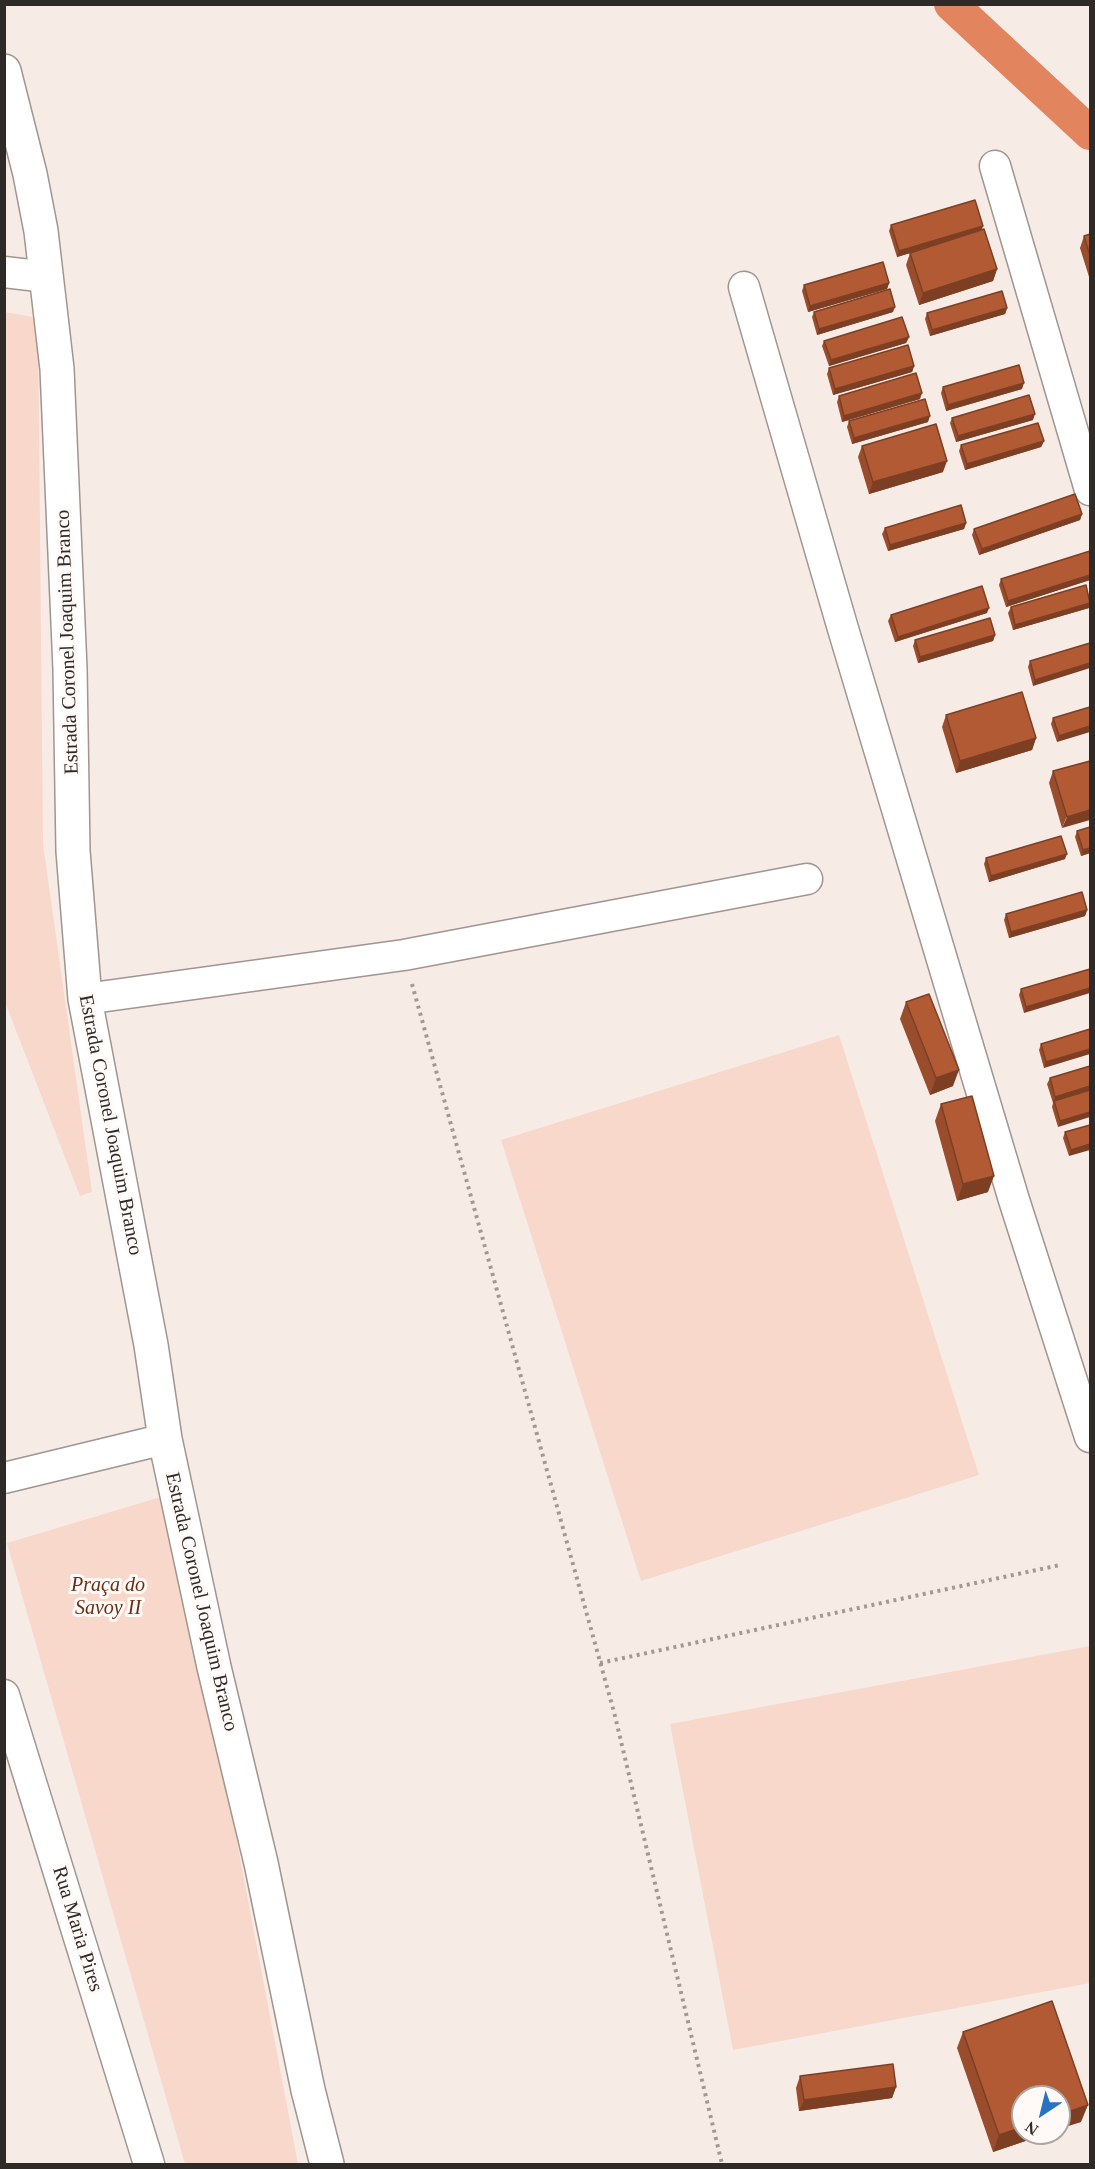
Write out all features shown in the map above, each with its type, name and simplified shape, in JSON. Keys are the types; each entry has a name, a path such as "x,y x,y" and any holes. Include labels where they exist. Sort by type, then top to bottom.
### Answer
{"street":[{"name":"Estrada Coronel Joaquim Branco","path":"4,71 30,174 48,277 57,369 64,502 73,851 85,999 151,1345 165,1439 214,1667 261,1863 308,2090 327,2164"},
{"path":"995,166 1090,490"},
{"path":"4,272 48,277"},
{"path":"744,286 838,611 1014,1200 1090,1437"},
{"path":"85,999 404,955 807,879"},
{"path":"4,1478 165,1439"},
{"name":"Rua Maria Pires","path":"4,1695 149,2164"}],"path":[{"path":"404,955 600,1663 722,2164"},
{"path":"600,1663 1060,1565"}],"green space":[{"path":"5,312 38,318 43,844 92,1192 80,1196 5,1002"},
{"path":"839,1035 979,1475 641,1581 501,1140"},
{"name":"Praça do Savoy II","path":"171,1494 298,2164 185,2164 7,1543"},
{"path":"1090,1646 1090,1983 733,2050 670,1724"}],"building":[{"path":"975,200 983,226 899,251 891,225"},
{"path":"984,229 997,269 923,293 910,253"},
{"path":"1090,234 1090,256 1084,236"},
{"path":"883,262 889,283 810,306 804,285"},
{"path":"890,289 895,307 819,329 814,312"},
{"path":"1002,291 1007,308 932,330 927,313"},
{"path":"902,317 909,337 831,360 824,341"},
{"path":"908,345 914,366 835,389 829,368"},
{"path":"1019,365 1024,383 948,405 943,387"},
{"path":"916,373 922,393 844,416 839,396"},
{"path":"1029,395 1035,414 958,436 952,418"},
{"path":"925,399 930,416 854,438 849,421"},
{"path":"1038,423 1044,441 967,464 961,445"},
{"path":"936,424 947,461 873,482 862,446"},
{"path":"1075,494 1082,514 982,549 974,529"},
{"path":"961,505 966,523 890,545 885,528"},
{"path":"1090,551 1090,575 1008,601 1001,579"},
{"path":"1086,585 1090,603 1015,625 1011,607"},
{"path":"982,586 989,608 898,637 891,615"},
{"path":"990,618 995,635 920,657 915,640"},
{"path":"1090,643 1090,663 1035,680 1030,661"},
{"path":"1022,692 1036,738 960,761 946,715"},
{"path":"1090,707 1090,726 1059,736 1053,718"},
{"path":"1090,761 1090,810 1067,817 1053,771"},
{"path":"1090,827 1090,848 1083,850 1077,831"},
{"path":"1061,836 1067,854 991,876 986,858"},
{"path":"1082,892 1087,910 1011,932 1006,914"},
{"path":"1090,969 1090,988 1026,1007 1021,989"},
{"path":"929,994 959,1070 936,1078 906,1002"},
{"path":"1090,1029 1090,1049 1046,1062 1041,1044"},
{"path":"1090,1066 1090,1086 1055,1097 1050,1078"},
{"path":"1090,1090 1090,1112 1060,1121 1054,1101"},
{"path":"972,1096 994,1176 963,1184 941,1104"},
{"path":"1090,1125 1090,1144 1071,1150 1065,1132"},
{"path":"1052,2001 1088,2105 1071,2111 1071,2085 1011,2085 1011,2131 999,2135 963,2032"},
{"path":"893,2064 896,2087 804,2100 800,2076"}],"waterway":[{"path":"951,4 1090,133"}]}
